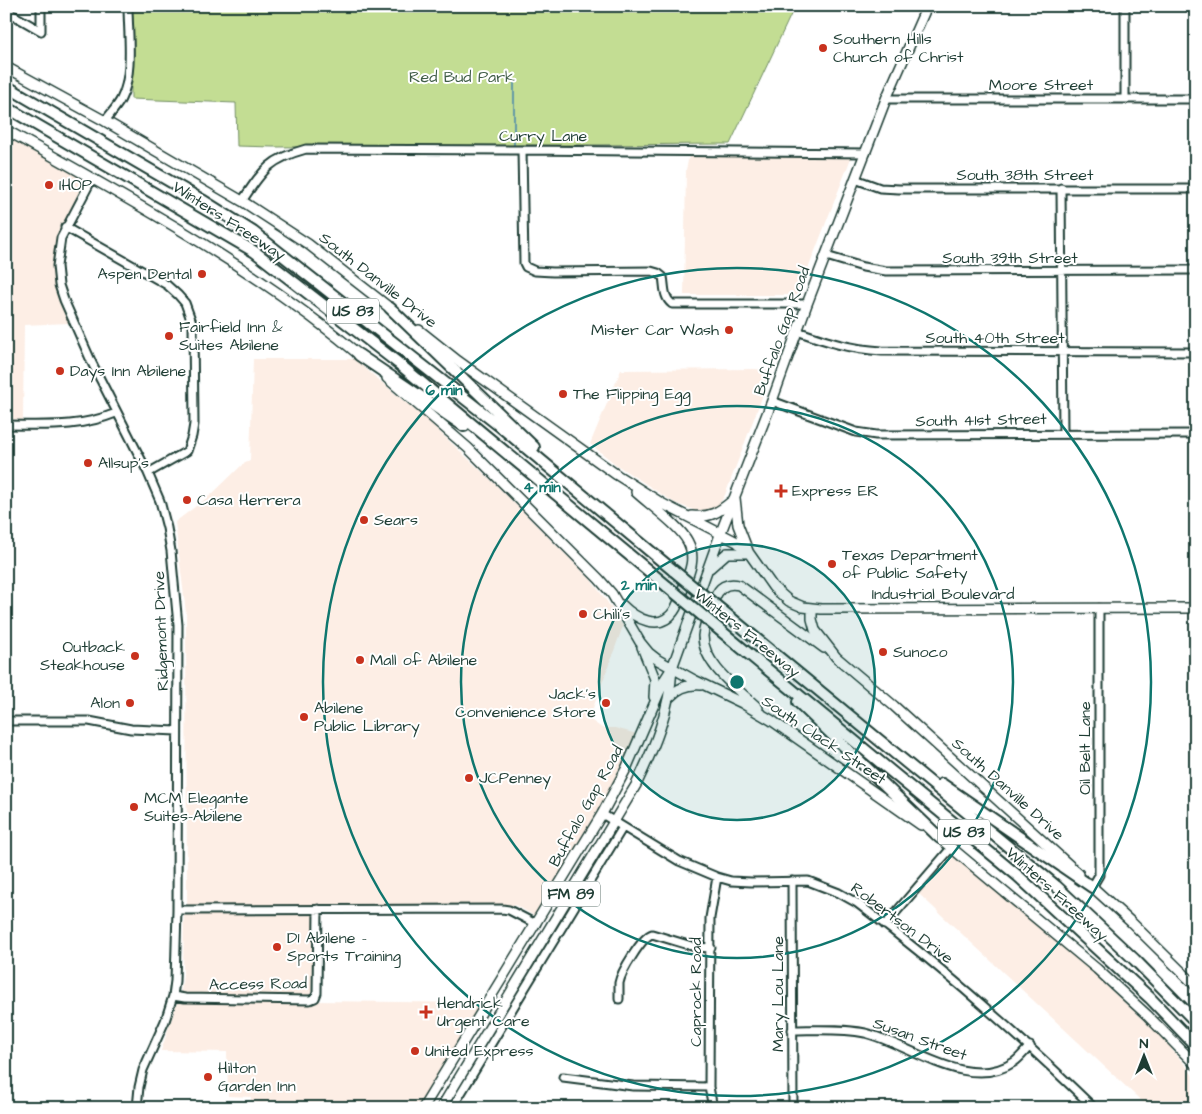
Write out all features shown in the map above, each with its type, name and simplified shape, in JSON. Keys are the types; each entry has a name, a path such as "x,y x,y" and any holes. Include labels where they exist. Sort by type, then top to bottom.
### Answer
{"highway":[{"name":"Winters Freeway","path":"6,86 202,200 253,232 501,427 1056,886 1135,960 1196,1022"},
{"name":"Winters Freeway","path":"6,107 255,252 398,363 1018,876 1150,998 1196,1046"},
{"path":"390,308 596,506"},
{"path":"359,355 511,458"},
{"path":"749,654 847,751 940,838"},
{"path":"899,756 991,816 1092,887"}],"main road":[{"name":"Buffalo Gap Road","path":"423,1108 602,814 626,769 654,701 672,668 807,304 886,99 927,6"},
{"name":"South Danville Drive","path":"6,68 105,121 242,201 308,244 458,361 616,475 663,504 721,532"},
{"name":"South Clack Street","path":"6,130 182,230 290,302 359,355 468,448 599,579 612,594 640,642 649,653 672,668 742,703 771,720 952,847 1097,969 1147,1015 1196,1065"},
{"path":"612,594 627,610 643,621 659,621 669,618 675,610 693,561 691,549 684,536 616,475"},
{"path":"686,515 701,517 717,513 735,498"},
{"path":"708,570 727,553 749,554 738,525 735,498"},
{"name":"Industrial Boulevard","path":"721,532 737,542 749,554 778,592 796,604 812,609 1196,608"},
{"path":"771,720 713,665 706,653 704,629 715,596 721,588 734,584 744,588 836,657"},
{"name":"South Danville Drive","path":"812,609 814,630 836,657 894,706 1131,922 1196,986"},
{"path":"640,642 655,679 654,701"},
{"name":"Buffalo Gap Road","path":"441,1108 614,822 646,765 659,733 670,697 672,668"},
{"path":"670,697 676,690 686,686 705,685"},
{"path":"536,924 541,933 539,945"}],"street":[{"path":"6,11 41,31 41,6"},
{"path":"105,121 121,99 126,86 128,71 128,6"},
{"path":"1125,6 1125,98"},
{"name":"Moore Street","path":"886,99 1196,99"},
{"name":"Curry Lane","path":"242,201 274,161 287,154 306,150 866,153"},
{"path":"522,150 524,263 526,267 535,271 553,272 650,271 658,273 663,277 667,300 672,304 807,304"},
{"name":"Ridgemont Drive","path":"92,179 61,238 57,266 59,285 116,413 148,473 160,501 167,528 175,580 178,626 176,969 173,996 165,1020 146,1061 139,1087 137,1108"},
{"name":"South 38th Street","path":"855,180 880,188 900,189 1196,189"},
{"path":"1061,188 1062,433"},
{"path":"66,228 167,285 178,295 190,313 193,337 194,424 192,436 187,451 148,473"},
{"name":"South 39th Street","path":"826,256 863,267 886,271 1061,272 1196,270"},
{"name":"South 40th Street","path":"797,331 838,345 866,350 1196,352"},
{"name":"South 41st Street","path":"772,401 856,432 876,435 1196,434"},
{"path":"6,425 82,424 116,413"},
{"name":"Oil Belt Lane","path":"1092,887 1099,876 1099,608"},
{"path":"6,720 89,721 131,729 177,731"},
{"name":"Robertson Drive","path":"602,814 680,861 716,877 731,881 750,882 808,881 839,893 857,903 960,985 1030,1046 1094,1108"},
{"path":"452,1108 623,827"},
{"path":"886,925 952,847"},
{"name":"Caprock Road","path":"713,1108 709,1087 710,918 716,877"},
{"name":"Mary Lou Lane","path":"792,881 793,1108"},
{"path":"177,910 502,909 509,910 536,924"},
{"name":"Access Road","path":"173,996 185,998 310,1000 315,998 317,993 318,910"},
{"path":"619,999 619,981 647,935 652,934 695,947 711,948"},
{"name":"Susan Street","path":"792,1030 864,1033 960,1070 974,1073 994,1071 1014,1062 1030,1046"},
{"path":"563,1076 633,1086 709,1087"}],"shaded area":[{"path":"6,132 88,179 59,234 53,272 69,323 24,325 23,420 6,419"},
{"path":"689,156 851,158 798,295 684,295 686,170"},
{"path":"253,359 354,359 430,423 493,482 590,579 623,626 589,719 602,728 615,728 637,734 605,797 535,916 515,905 316,904 315,1001 482,1003 420,1108 251,1108 251,1097 228,1096 227,1052 161,1051 181,991 184,913 187,904 186,613 175,522 212,494 243,464 250,461"},
{"path":"755,369 772,371 725,495 718,506 710,511 699,512 675,503 618,466 590,444 621,370"},
{"path":"952,854 1092,972 1173,1048 1172,1050 1196,1080 1196,1108 1149,1108 919,894"}],"green space":[{"name":"Red Bud Park","path":"130,6 795,6 730,144 273,147 237,146 236,103 131,99"}],"waterway":[{"path":"514,81 514,146"}],"place":[{"name":"Southern Hills Church of Christ","path":"823,48"},
{"name":"IHOP","path":"49,185"},
{"name":"Aspen Dental","path":"202,274"},
{"name":"Mister Car Wash","path":"729,330"},
{"name":"Fairfield Inn & Suites Abilene","path":"169,336"},
{"name":"Days Inn Abilene","path":"60,371"},
{"name":"The Flipping Egg","path":"563,394"},
{"name":"Allsup's","path":"88,463"},
{"name":"Express ER","path":"781,491"},
{"name":"Casa Herrera","path":"187,500"},
{"name":"Sears","path":"364,520"},
{"name":"Texas Department of Public Safety","path":"832,564"},
{"name":"Chili's","path":"583,614"},
{"name":"Sunoco","path":"883,652"},
{"name":"Outback Steakhouse","path":"135,656"},
{"name":"Mall of Abilene","path":"360,660"},
{"name":"Alon","path":"130,703"},
{"name":"Jack's Convenience Store","path":"606,703"},
{"name":"Abilene Public Library","path":"304,717"},
{"name":"JCPenney","path":"469,778"},
{"name":"MCM Elegante Suites-Abilene","path":"134,807"},
{"name":"D1 Abilene - Sports Training","path":"277,947"},
{"name":"Hendrick Urgent Care","path":"426,1012"},
{"name":"United Express","path":"415,1051"},
{"name":"Hilton Garden Inn","path":"208,1077"}]}
